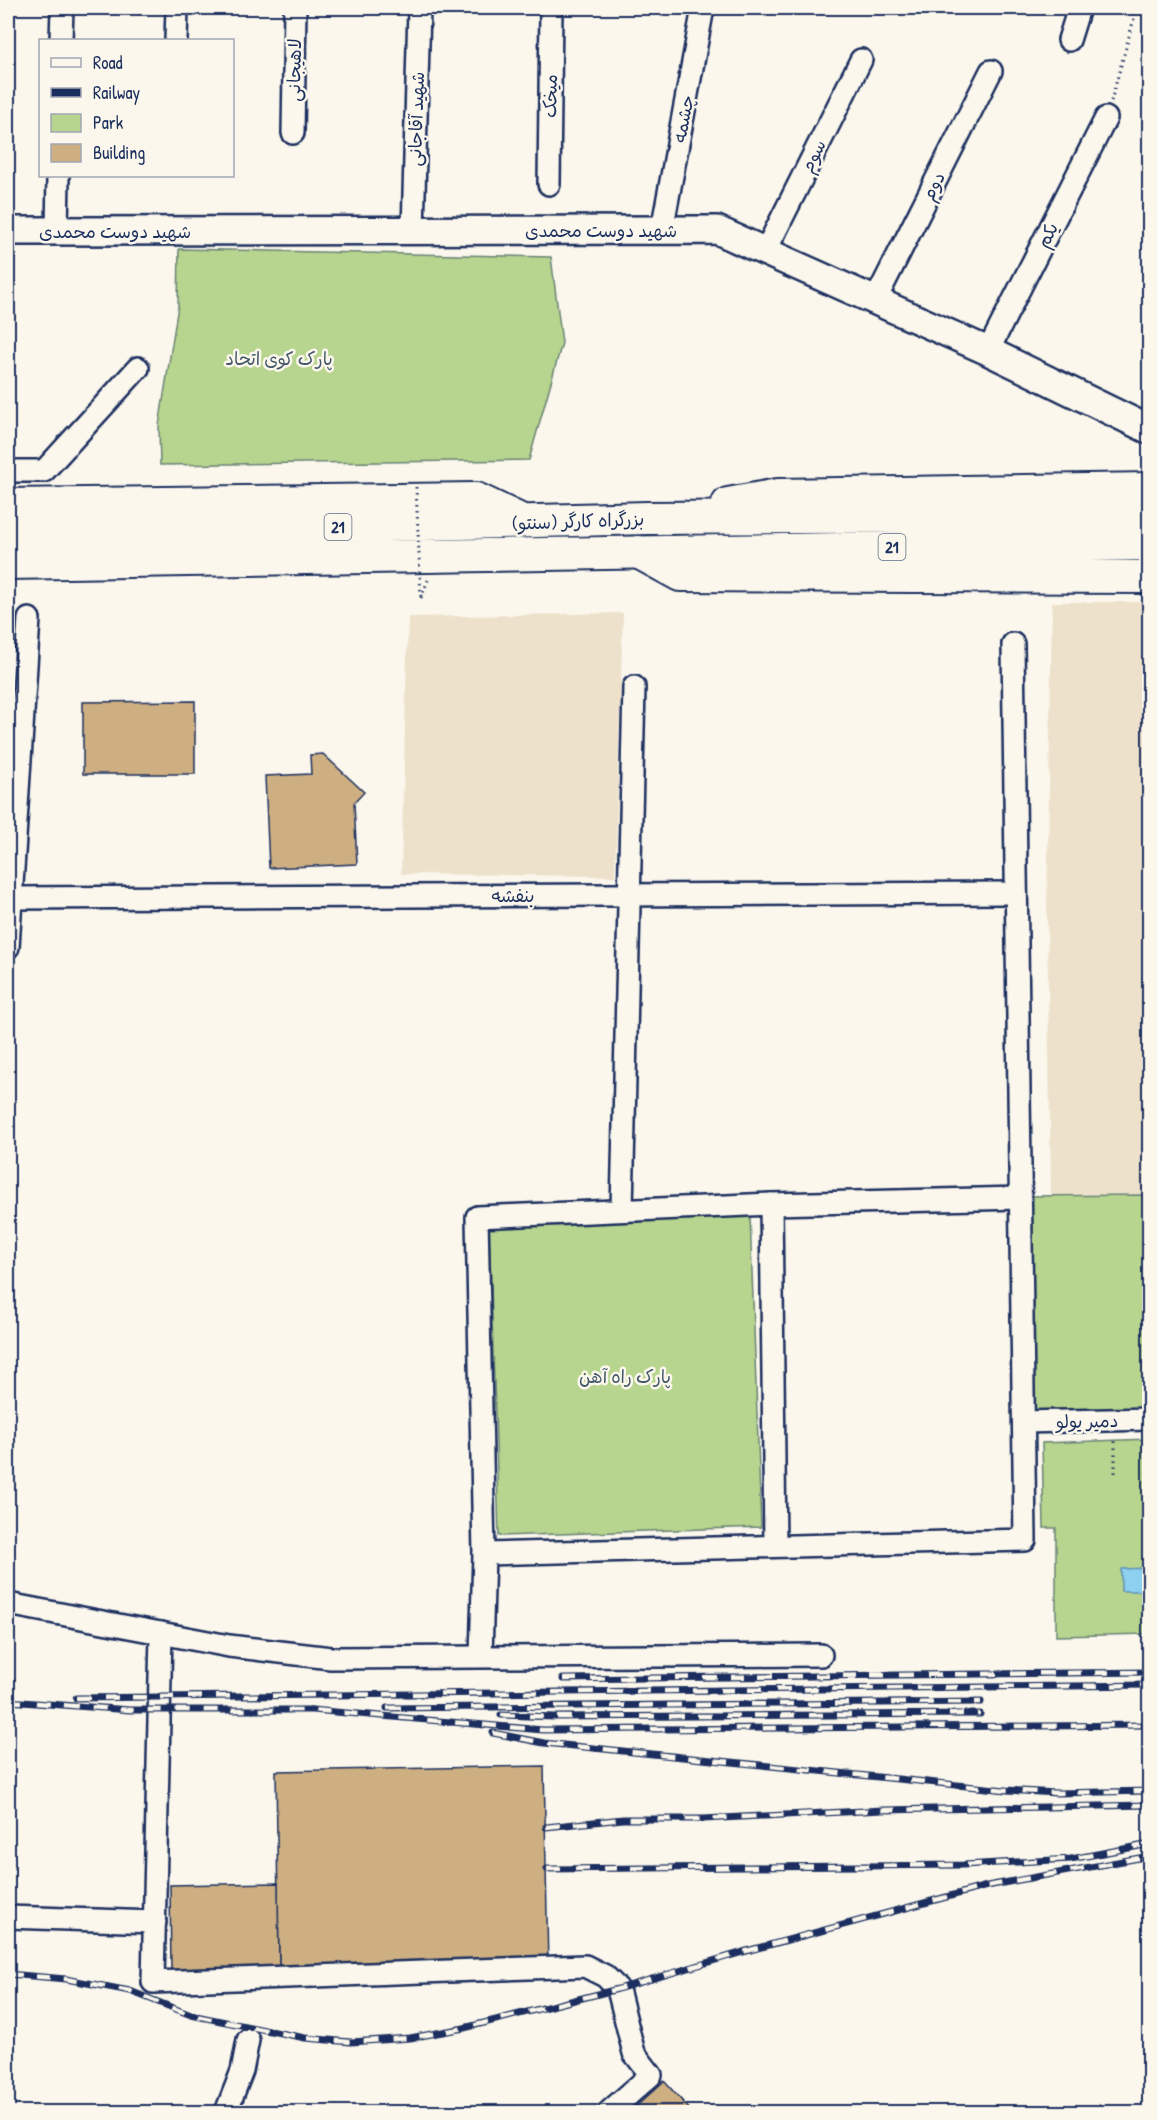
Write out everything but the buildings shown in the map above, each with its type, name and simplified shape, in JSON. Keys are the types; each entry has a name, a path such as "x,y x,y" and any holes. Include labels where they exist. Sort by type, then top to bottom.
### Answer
{"highway":[{"name":"21","path":"647,518 777,495 1149,489"},
{"path":"8,505 476,499 525,522"},
{"name":"بزرگراه کارگر (سنتو)","path":"8,535 647,518 1149,515"},
{"name":"بزرگراه کارگر (سنتو)","path":"8,563 634,550 1149,544"},
{"path":"634,550 680,575 1149,577"}],"main road":[{"name":"شهید دوست محمدی","path":"8,231 717,230 988,351 1149,430"}],"street":[{"path":"61,39 62,8"},
{"path":"176,39 177,8"},
{"name":"لاهیجانی","path":"292,133 295,8"},
{"name":"شهید آقاجانی","path":"413,231 419,8"},
{"name":"میخک","path":"549,184 551,8"},
{"name":"چشمه","path":"662,230 703,8"},
{"path":"1070,40 1079,8"},
{"name":"سوم","path":"765,252 861,60"},
{"name":"دوم","path":"875,301 991,71"},
{"name":"یکم","path":"988,351 1106,118"},
{"path":"57,231 58,177"},
{"path":"45,504 44,471 138,368"},
{"path":"8,471 44,471"},
{"path":"8,946 15,712 28,619"},
{"path":"484,1554 1025,1540 1012,644"},
{"path":"622,1210 634,687"},
{"name":"بنفشه","path":"9,898 1016,893"},
{"path":"481,1656 484,1554 477,1217 771,1204 1020,1198"},
{"path":"771,1204 775,1546"},
{"name":"دمیر یولو","path":"1024,1422 1149,1419"},
{"path":"8,1604 229,1646 331,1658 821,1654"},
{"path":"161,1633 153,1982 585,1966 605,1976 618,1989 634,2053 651,2075 609,2112"},
{"path":"8,1917 154,1922"},
{"path":"226,2112 243,2071 248,2040"}],"path":[{"path":"1106,118 1137,8"},
{"path":"416,487 421,598"},
{"path":"1114,1473 1116,1420"}],"shaded area":[{"path":"1052,602 1149,602 1149,1195 1051,1196 1047,914"},
{"path":"623,613 615,876 401,874 408,617"}],"green space":[{"name":"پارک کوی اتحاد","path":"179,249 551,257 562,343 529,460 160,465 159,426 178,306"},
{"path":"1149,1195 1149,1412 1029,1416 1025,1196"},
{"name":"پارک راه آهن","path":"750,1215 761,1527 499,1536 489,1224"},
{"path":"1149,1439 1149,1634 1056,1636 1056,1528 1044,1528 1042,1443"}],"water":[{"path":"1149,1568 1149,1591 1121,1591 1121,1569"}],"railway":[{"path":"563,1679 1150,1672"},
{"path":"76,1698 1150,1685"},
{"path":"8,1701 130,1710 312,1710 543,1730 1150,1725"},
{"path":"387,1708 981,1702"},
{"path":"501,1715 554,1717 980,1714"},
{"path":"493,1733 544,1743 1006,1790 1057,1793 1150,1791"},
{"path":"546,1827 623,1819 703,1819 883,1810 1150,1805"},
{"path":"547,1869 963,1865 1071,1859 1150,1844"},
{"path":"8,1974 66,1979 130,1991 191,2015 305,2038 351,2042 410,2038 464,2028 618,1989 743,1952 987,1886 1150,1856"}]}
